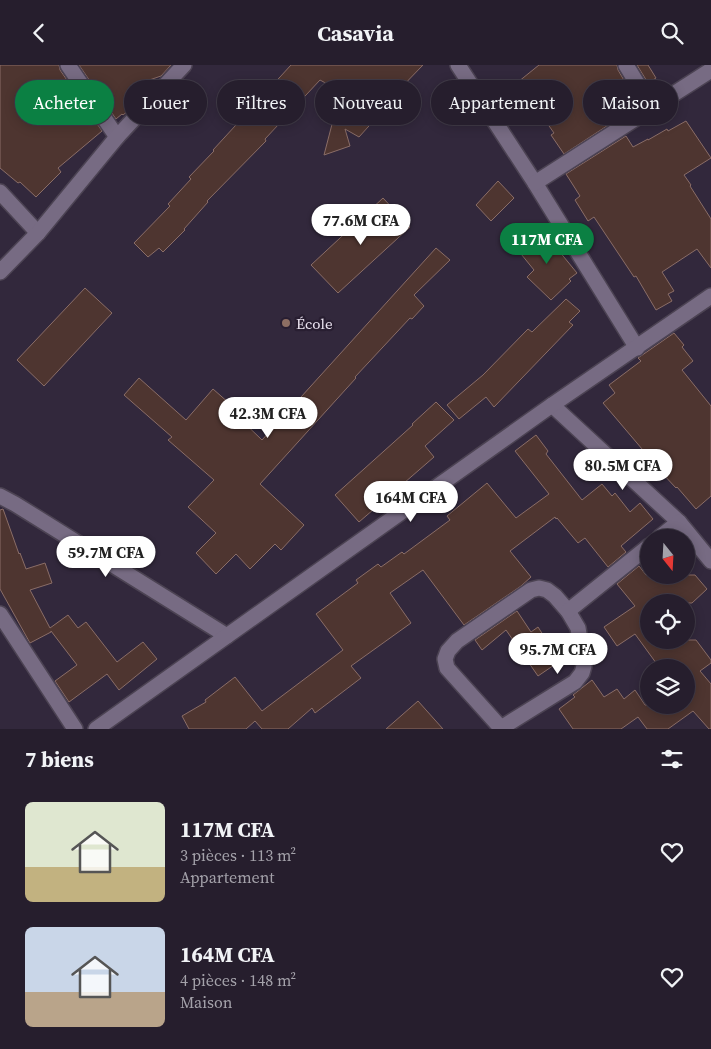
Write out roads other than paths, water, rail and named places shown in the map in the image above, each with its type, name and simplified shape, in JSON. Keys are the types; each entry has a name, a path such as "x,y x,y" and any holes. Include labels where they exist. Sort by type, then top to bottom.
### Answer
{"street":[{"path":"68,65 117,137"},
{"path":"0,272 38,233 117,137 184,65"},
{"path":"458,65 535,183 637,347"},
{"path":"626,65 635,80"},
{"path":"678,91 711,70"},
{"path":"535,183 625,125"},
{"path":"0,192 38,233"},
{"path":"96,729 552,405 711,296"},
{"path":"552,405 679,522 711,561"},
{"path":"0,496 227,636"},
{"path":"0,506 15,504"},
{"path":"670,529 679,522"},
{"path":"568,611 640,553"},
{"path":"539,588 547,590 568,611 578,628 584,666 582,673 575,682 501,729 447,668 444,659 448,651 457,641 530,590 539,588"},
{"path":"0,614 75,729"}],"place":[{"name":"École","path":"286,323"}]}
